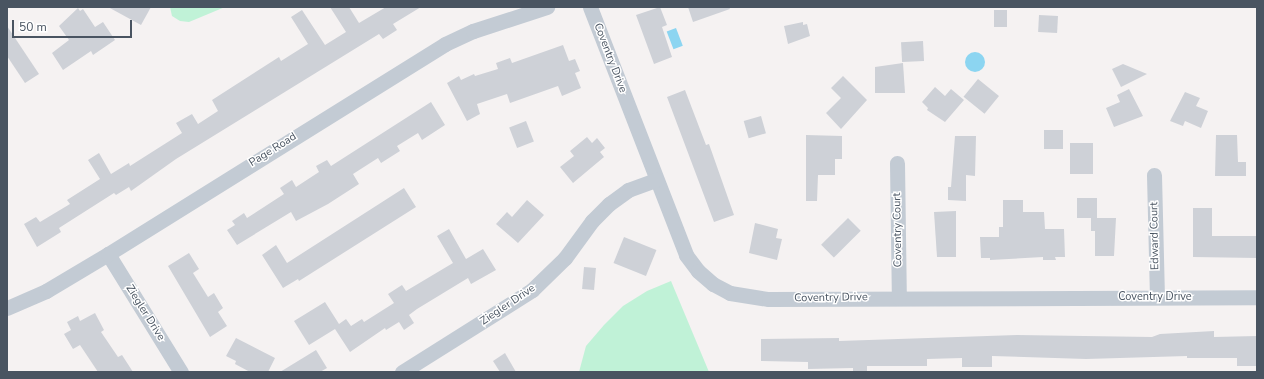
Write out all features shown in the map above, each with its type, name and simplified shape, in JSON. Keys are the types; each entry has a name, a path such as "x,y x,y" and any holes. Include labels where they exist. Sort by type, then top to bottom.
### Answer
{"street":[{"name":"Page Road","path":"7,308 46,290 108,254 434,50 473,31 547,7"},
{"name":"Coventry Drive","path":"590,7 686,255 703,275 730,293 769,299 1257,297"},
{"name":"Coventry Court","path":"897,162 899,298"},
{"name":"Edward Court","path":"1154,175 1157,297"},
{"name":"Ziegler Drive","path":"402,372 532,290 565,258 592,221 609,204 628,190 656,180"},
{"name":"Ziegler Drive","path":"108,254 181,372"}],"green space":[{"path":"170,7 225,7 189,22 180,21 172,16"},
{"path":"671,281 709,372 579,372 586,346 623,306 647,291"}],"water":[{"path":"676,28 683,46 673,49 667,32"},
{"path":"975,52 982,55 985,62 982,69 975,72 968,69 965,62 968,55"}],"building":[{"path":"108,7 151,7 141,25"},
{"path":"330,7 349,7 359,23 386,7 421,7 393,24 397,30 383,39 379,34 176,159 131,191 129,187 116,195 114,193 59,228 61,232 37,247 24,224 36,217 40,222 70,204 67,200 100,179 88,160 99,153 111,174 129,163 130,166 182,133 176,123 192,114 198,124 218,111 212,100 279,57 281,61 308,44 291,17 302,10 325,45 346,32"},
{"path":"660,7 667,25 662,27 672,57 654,64 636,15"},
{"path":"688,7 729,7 730,9 693,22"},
{"path":"78,8 80,11 83,9 95,27 103,22 115,40 93,55 91,51 63,70 52,53 69,40 59,26"},
{"path":"994,10 1007,10 1007,27 994,27"},
{"path":"1039,15 1058,16 1057,33 1038,32"},
{"path":"803,22 803,25 807,24 810,36 788,44 784,26"},
{"path":"7,26 39,74 25,83 7,56"},
{"path":"923,41 924,61 902,62 901,42"},
{"path":"563,45 569,61 575,59 580,71 575,73 581,88 562,96 558,86 510,103 507,94 477,104 480,114 467,121 447,83 459,76 461,80 474,74 475,76 498,69 496,63 510,58 512,63"},
{"path":"903,63 905,93 875,93 875,67"},
{"path":"1123,64 1147,74 1121,87 1112,69"},
{"path":"843,76 867,100 841,129 826,113 841,98 831,88"},
{"path":"978,79 999,96 985,114 964,97"},
{"path":"935,87 945,96 951,89 964,100 945,122 927,110 928,108 922,102"},
{"path":"1129,89 1143,116 1114,127 1106,108 1120,102 1117,95"},
{"path":"685,90 706,145 709,144 734,215 714,222 667,97"},
{"path":"1185,92 1200,98 1196,106 1208,111 1201,128 1185,121 1183,126 1170,121"},
{"path":"431,102 445,125 422,140 418,133 397,146 400,151 381,163 378,158 353,174 359,184 328,204 296,221 291,212 237,245 227,230 235,225 232,221 244,213 247,218 284,194 280,188 292,180 296,187 319,172 316,166 327,160 331,166"},
{"path":"761,116 766,133 749,138 744,121"},
{"path":"526,121 534,142 517,148 509,127"},
{"path":"1044,130 1063,130 1063,149 1044,149"},
{"path":"806,135 842,136 842,159 835,159 835,175 818,175 817,201 806,201"},
{"path":"1216,135 1237,135 1238,162 1246,162 1246,176 1215,176"},
{"path":"955,136 976,136 975,176 966,175 966,201 948,200 948,187 951,187"},
{"path":"587,137 592,143 597,138 605,148 600,152 604,157 573,183 560,167 574,156 570,151"},
{"path":"1070,143 1093,143 1093,174 1070,174"},
{"path":"404,188 416,207 299,281 298,279 283,288 262,255 276,245 287,263"},
{"path":"1077,198 1097,198 1097,218 1077,218"},
{"path":"527,200 544,215 518,243 496,224 507,212 512,217"},
{"path":"1003,200 1023,200 1023,212 1044,212 1045,229 1064,229 1065,257 1055,257 1056,260 1043,260 1043,257 990,260 990,258 981,258 980,237 999,237 999,227 1003,227"},
{"path":"1193,208 1212,208 1212,236 1257,236 1257,258 1193,257"},
{"path":"956,211 956,257 937,257 934,212"},
{"path":"848,218 861,231 834,258 821,245"},
{"path":"1091,218 1116,218 1114,256 1095,256 1095,231 1091,231"},
{"path":"755,223 778,229 776,238 782,239 777,260 749,253"},
{"path":"449,229 466,259 483,249 496,270 471,284 468,278 417,309 409,315 414,323 404,330 399,322 386,330 385,328 350,352 335,329 309,345 294,321 325,302 339,324 346,319 351,326 362,319 364,322 394,303 388,294 402,285 406,291 453,263 437,236"},
{"path":"624,237 656,250 646,276 614,263"},
{"path":"189,253 199,269 193,273 208,297 214,293 223,308 218,312 227,326 210,337 168,266"},
{"path":"584,267 596,268 594,290 582,289"},
{"path":"95,313 104,330 101,332 118,357 122,355 133,372 98,372 80,345 73,349 64,334 71,330 67,322 78,316 80,321"},
{"path":"1214,331 1214,337 1257,336 1257,366 1237,366 1237,358 1187,358 1187,356 1086,359 992,356 992,367 962,367 962,358 927,359 927,366 867,366 867,372 853,372 853,368 808,369 808,362 761,361 761,339 839,338 839,341 1017,335 1152,337 1160,334"},
{"path":"236,338 275,358 268,372 250,372 235,364 236,361 226,356"},
{"path":"316,350 327,368 320,372 280,372"},
{"path":"505,353 516,372 500,372 493,361"}]}
